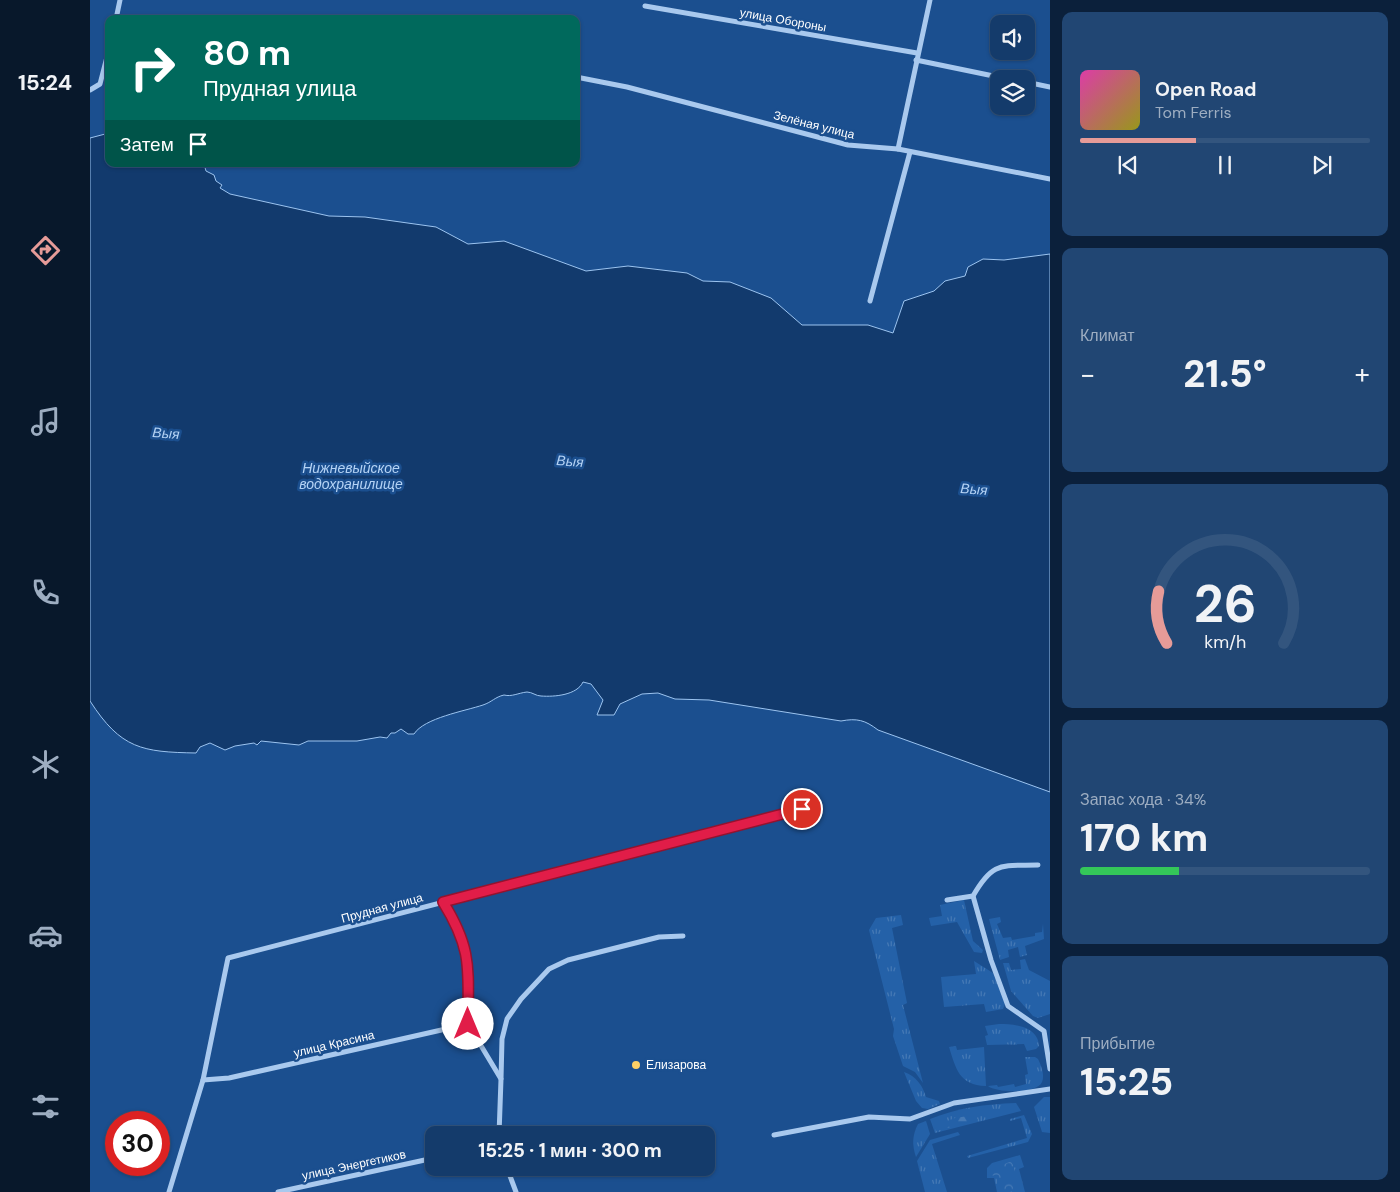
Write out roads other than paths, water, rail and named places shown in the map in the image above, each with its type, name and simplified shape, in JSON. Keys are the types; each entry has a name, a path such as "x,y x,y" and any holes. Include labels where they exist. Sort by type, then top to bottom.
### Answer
{"street":[{"path":"117,15 120,0"},
{"path":"898,148 917,53 930,0"},
{"name":"улица Обороны","path":"645,6 917,53"},
{"path":"916,60 990,75"},
{"path":"90,90 100,84 105,65"},
{"name":"Зелёная улица","path":"580,77 626,87 848,146 898,148 910,152 1050,179"},
{"path":"1035,84 1050,87"},
{"path":"870,300 910,152"},
{"name":"Прудная улица","path":"203,1080 228,958 802,809"},
{"path":"1038,865 998,866 983,878 973,896 991,960 1008,1006 1044,1031 1050,1069"},
{"path":"947,900 973,896"},
{"path":"443,902 454,920 468,958 468,1024 501,1079"},
{"path":"499,1126 502,1039 507,1019 521,999 549,969 568,960 659,937 683,936"},
{"name":"улица Красина","path":"203,1080 229,1078 468,1024"},
{"path":"169,1192 203,1080"},
{"path":"774,1136 869,1117 910,1119 954,1103 1050,1089"},
{"name":"улица Энергетиков","path":"278,1192 425,1160"},
{"path":"510,1176 516,1192"}],"water":[{"name":"Нижневыйское водохранилище","path":"105,134 105,167 205,167 206,171 214,175 216,181 222,185 220,188 230,194 329,216 365,217 436,227 468,244 504,241 586,271 628,266 687,273 703,281 730,282 771,298 802,325 868,325 893,333 904,301 934,291 945,281 965,276 968,267 983,259 1004,260 1050,254 1050,792 878,730 861,721 841,721 709,700 675,699 658,693 642,694 620,704 614,715 597,715 603,700 591,684 583,682 576,690 559,695 539,696 527,692 504,695 483,705 435,719 419,728 414,734 408,734 401,729 391,733 387,738 380,737 357,741 308,741 299,745 261,741 257,745 254,743 235,746 225,750 210,743 200,747 196,753 147,749 134,745 123,738 101,717 90,701 90,138"}],"place":[{"name":"Елизарова","path":"636,1065"}],"water label":[{"name":"Выя","path":"166,433"},
{"name":"Выя","path":"570,461"},
{"name":"Выя","path":"974,489"}]}
